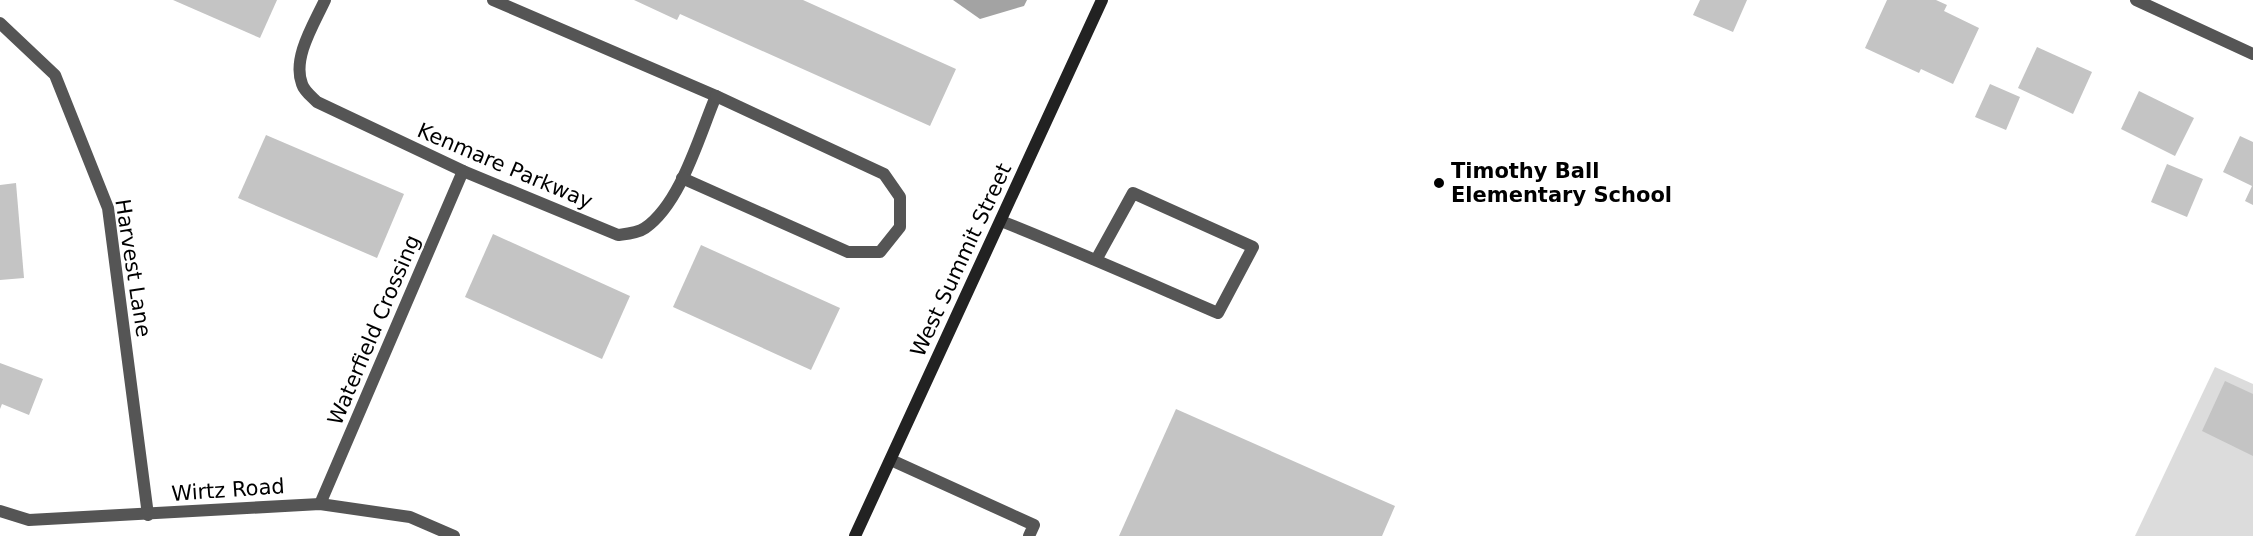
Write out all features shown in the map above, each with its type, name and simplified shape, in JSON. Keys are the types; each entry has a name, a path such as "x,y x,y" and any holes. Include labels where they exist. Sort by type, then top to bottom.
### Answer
{"street":[{"name":"Kenmare Parkway","path":"325,0 307,40 299,68 302,86 317,102 463,171 618,236 643,230 661,214 682,178 716,96"},
{"path":"493,0 716,96 884,174 900,197 900,227 880,252 848,252 682,178"},
{"name":"West Summit Street","path":"855,536 1102,0"},
{"path":"2136,0 2253,54"},
{"name":"Harvest Lane","path":"0,23 55,75 108,208 148,515"},
{"name":"Waterfield Crossing","path":"320,504 463,171"},
{"path":"1001,221 1218,313 1253,247 1133,193 1096,260"},
{"path":"891,460 1034,525 1029,536"},
{"name":"Wirtz Road","path":"0,511 29,520 320,504 410,517 454,536"}],"shaded area":[{"path":"953,0 1027,0 1024,6 980,19"},
{"path":"2215,367 2253,384 2253,536 2135,536"}],"building":[{"path":"173,0 277,0 260,38"},
{"path":"634,0 803,0 956,69 930,126 680,14 677,20"},
{"path":"1700,0 1747,0 1733,32 1693,15"},
{"path":"1887,0 1936,0 1947,5 1944,11 1979,28 1953,84 1921,69 1919,73 1865,48"},
{"path":"2037,47 2092,72 2073,114 2018,88"},
{"path":"1990,84 2020,97 2006,130 1975,117"},
{"path":"2139,91 2194,118 2175,156 2121,129"},
{"path":"266,135 404,194 377,258 238,198"},
{"path":"2240,136 2253,142 2253,205 2245,201 2252,186 2223,172"},
{"path":"2167,164 2203,179 2187,217 2151,202"},
{"path":"16,183 24,278 0,280 0,185"},
{"path":"493,234 630,296 602,359 465,297"},
{"path":"701,245 840,308 811,370 673,307"},
{"path":"0,363 43,379 29,415 2,404 0,409"},
{"path":"2225,381 2253,394 2253,456 2202,431"},
{"path":"1176,409 1395,506 1382,536 1119,536"}],"place":[{"name":"Timothy Ball Elementary School","path":"1439,183"}]}
